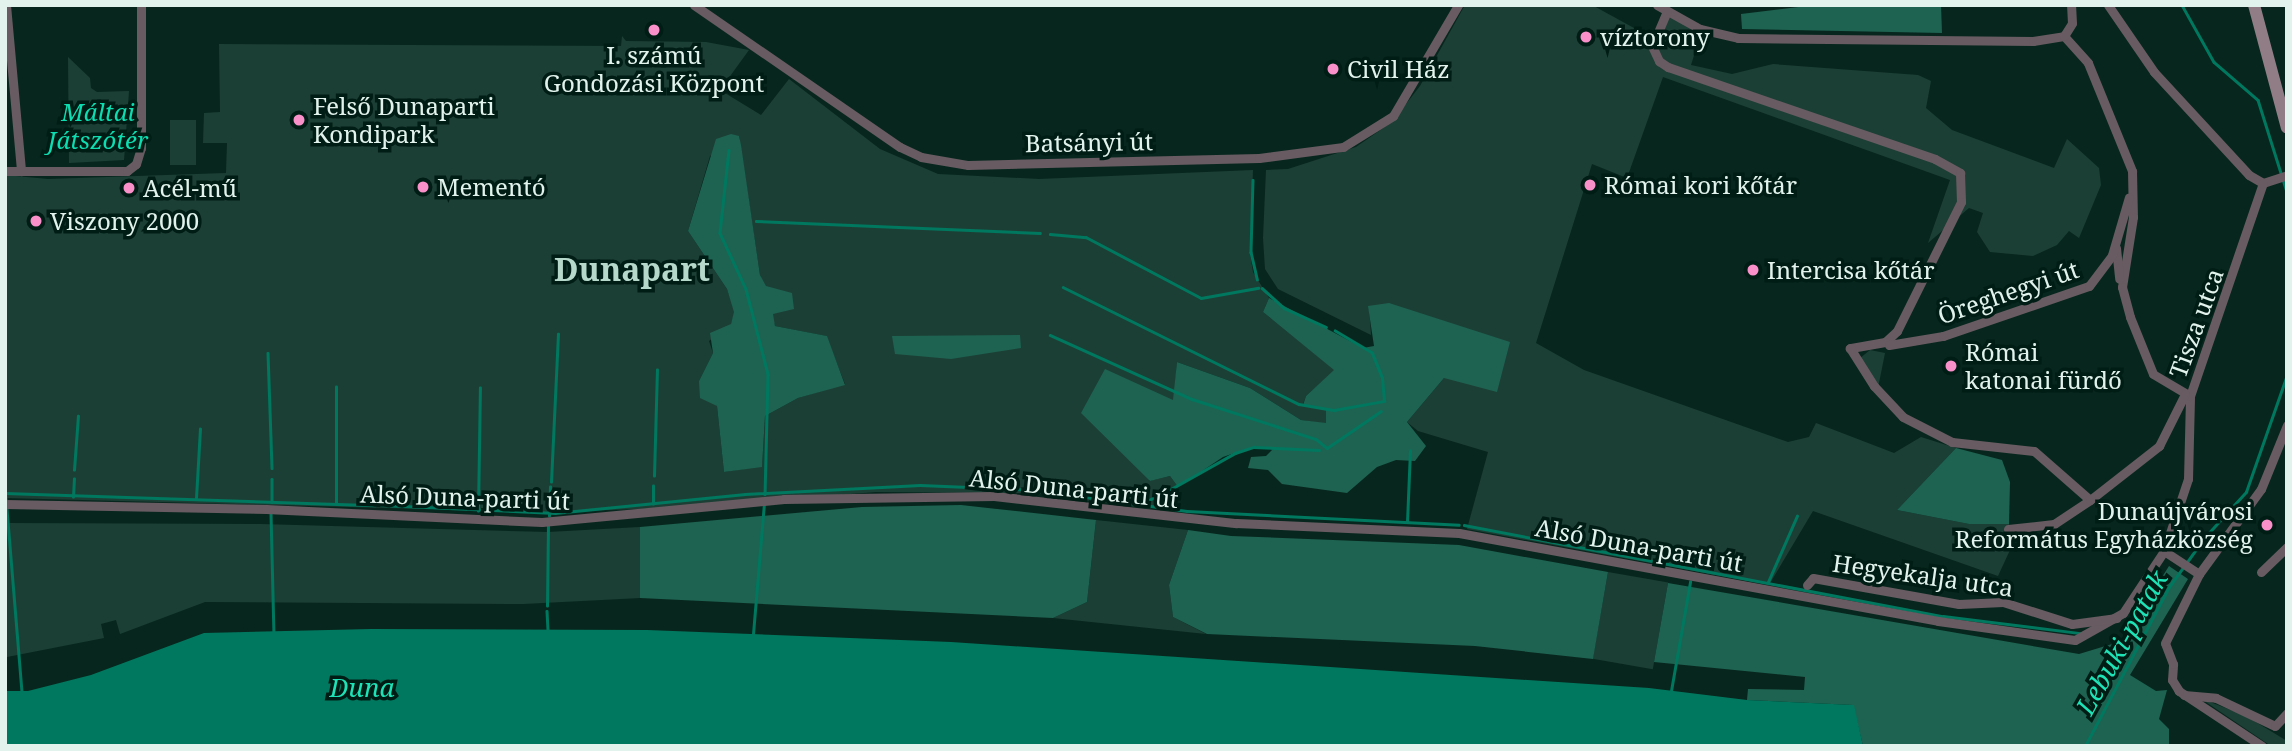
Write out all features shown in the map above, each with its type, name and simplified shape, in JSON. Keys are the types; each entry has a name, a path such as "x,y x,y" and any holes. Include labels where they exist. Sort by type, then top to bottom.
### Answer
{"street":[{"path":"6,5 21,171"},
{"path":"5,171 127,171 136,164 141,148 141,5"},
{"name":"Batsányi út","path":"694,5 900,147 921,157 968,166 1259,158 1343,147 1393,116 1458,5"},
{"path":"1657,5 1715,34 1738,38 2033,41 2064,36 2072,23 2071,5"},
{"path":"2108,5 2154,72 2249,175 2263,183 2287,175"},
{"path":"2254,5 2287,128"},
{"path":"1667,11 1652,46 1659,61 1668,67 1935,159 1960,173 1961,202 1889,341"},
{"name":"Öreghegyi út","path":"2064,36 2088,63 2132,171 2133,217 2122,287"},
{"name":"Öreghegyi út","path":"2090,500 2034,451 1952,442 1903,416 1874,386 1850,348 1943,336 2029,304 2076,293 2098,280 2115,245 2127,211 2132,171"},
{"name":"Tisza utca","path":"2120,615 2164,551 2188,479 2188,395 2263,183"},
{"name":"Öreghegyi út","path":"2115,245 2122,287"},
{"path":"2007,529 2054,524 2090,500 2159,446 2188,395 2153,374 2122,287"},
{"path":"2262,746 2184,695 2172,680 2172,660 2166,653 2166,637 2195,571 2261,489 2287,425"},
{"name":"Alsó Duna-parti út","path":"7,504 266,509 542,522 764,501 994,496 1236,523 1459,533 1938,621 2059,638 2084,637 2120,615"},
{"path":"2261,572 2287,547"},
{"path":"2164,551 2195,571"},
{"name":"Hegyekalja utca","path":"1807,584 1813,578 1951,603 2003,603 2072,624 2120,615"},
{"path":"2184,695 2216,698 2275,726 2287,713"}],"green space":[{"path":"1465,5 1592,5 1654,39 1669,15 1701,33 1691,65 1732,74 1773,64 1918,75 1931,81 1926,108 1952,130 2054,168 2067,139 2099,168 2101,185 2079,238 2069,231 2057,245 2033,256 1990,252 1977,232 1983,213 1969,208 1928,243 1950,180 1663,77 1627,178 1592,164 1536,343 1584,370 1788,442 1809,437 1816,423 1894,453 1921,437 1956,448 1897,510 1969,524 2009,524 2010,550 1998,576 1813,511 1769,585 1467,529 1488,452 1418,431 1407,422 1444,378 1369,306 1371,335 1278,289 1265,269 1263,238 1266,170 1288,169 1356,147 1392,122 1420,86"},
{"path":"622,36 626,41 706,42 749,50 720,90 761,115 789,79 880,149 938,174 1039,179 1253,170 1250,253 1253,272 1269,298 1263,312 1335,370 1306,396 1303,404 1326,409 1326,424 1301,420 1250,388 1177,362 1174,401 1149,481 1170,476 1178,487 1150,509 1033,493 876,492 672,508 544,512 5,498 5,175 48,179 226,173 227,143 203,143 204,113 220,112 219,44 621,46","holes":["739,136 760,275 775,326 826,336 845,384 798,398 765,416 762,466 724,472 717,406 699,381 713,353 709,341 731,324 735,312 727,289 688,231 710,156"]},
{"name":"Máltai Játszótér","path":"68,57 90,78 91,88 97,92 129,91 124,160 69,163"},
{"path":"170,120 196,120 196,165 170,165"},
{"path":"1870,350 1885,353 1878,388 1859,359"},
{"path":"1096,520 1188,530 1169,585 1173,617 1206,634 1053,618 1087,602"},
{"path":"5,523 260,524 548,532 640,527 640,598 523,604 205,602 120,634 116,620 101,624 104,638 7,657"},
{"path":"1608,572 1668,583 1653,669 1593,659"},
{"path":"2200,698 2246,716 2287,741 2287,746 2271,746"}],"shaded area":[{"path":"1815,5 1941,5 1942,33 1742,29 1741,14"},
{"path":"731,134 739,136 741,145 760,275 766,286 792,293 794,309 773,314 775,326 827,336 845,385 798,398 765,416 762,467 724,472 717,406 700,398 699,381 713,353 710,333 731,324 734,312 727,289 688,231 716,139"},
{"path":"1269,298 1363,348 1374,346 1368,306 1389,303 1510,342 1497,392 1444,378 1407,422 1426,446 1415,461 1396,460 1377,467 1347,493 1282,484 1268,470 1248,468 1251,457 1266,456 1273,449 1246,449 1223,457 1178,487 1170,476 1150,481 1081,413 1105,369 1173,400 1177,362 1250,388 1301,420 1326,423 1326,409 1303,405 1306,396 1334,370 1263,312"},
{"path":"1020,335 1021,348 951,359 895,354 892,336"},
{"path":"1956,448 2002,460 2010,482 2009,524 1969,524 1897,510"},
{"path":"961,505 1096,520 1087,602 1053,618 640,598 640,527 862,507"},
{"path":"1188,530 1231,536 1459,545 1608,572 1593,659 1475,646 1207,634 1173,617 1169,585"},
{"path":"2169,566 2188,579 2130,675 2156,691 2167,690 2159,719 2169,729 2169,746 1863,746 1853,705 1747,700 1748,689 1804,690 1805,677 1654,662 1668,583 2079,654 2122,641"}],"water":[{"name":"Duna","path":"371,629 647,630 951,642 1649,688 1747,700 1854,705 1863,746 5,746 5,691 28,691 91,675 204,633"}],"waterway":[{"path":"2182,5 2214,62 2258,100 2287,192"},
{"path":"729,150 720,233 746,289 768,374 765,494"},
{"path":"1253,180 1251,252 1257,279"},
{"path":"756,221 1040,233"},
{"path":"1050,234 1086,237 1201,298 1258,288"},
{"path":"1063,287 1299,404 1334,410 1384,401 1382,378 1372,353 1335,331"},
{"path":"1262,288 1284,308 1326,327"},
{"path":"551,482 558,334"},
{"path":"1050,335 1192,399 1316,439 1327,448"},
{"path":"268,353 272,468"},
{"path":"654,476 657,370"},
{"name":"Lebuki-patak","path":"2085,746 2169,587 2205,537 2246,492 2287,375"},
{"path":"336,387 336,503"},
{"path":"478,511 480,388"},
{"path":"1327,448 1381,411"},
{"path":"74,470 78,416"},
{"path":"196,498 200,429"},
{"path":"1162,494 1235,453 1254,447 1319,450"},
{"path":"1407,522 1410,451"},
{"path":"73,497 74,479"},
{"path":"272,479 272,502"},
{"path":"5,485 22,691"},
{"path":"381,505 555,513 745,494 920,485 1037,490 1187,511 1459,525"},
{"path":"653,486 653,504"},
{"path":"549,516 550,487"},
{"path":"5,493 375,505"},
{"path":"1141,504 1153,498"},
{"path":"753,634 764,504"},
{"path":"271,513 274,632"},
{"path":"1768,582 1797,516"},
{"path":"1464,525 1943,616 2080,633"},
{"path":"547,606 548,526"},
{"path":"1671,691 1690,582"},
{"path":"547,611 548,629"}],"place":[{"name":"I. számú Gondozási Központ","path":"654,30"},
{"name":"víztorony","path":"1586,37"},
{"name":"Civil Ház","path":"1333,69"},
{"name":"Felső Dunaparti Kondipark","path":"299,120"},
{"name":"Római kori kőtár","path":"1590,185"},
{"name":"Mementó","path":"423,187"},
{"name":"Acél-mű","path":"129,188"},
{"name":"Viszony 2000","path":"36,221"},
{"name":"Intercisa kőtár","path":"1753,270"},
{"name":"Római katonai fürdő","path":"1951,366"},
{"name":"Dunaújvárosi Református Egyházközség","path":"2267,525"}],"district":[{"name":"Dunapart","path":"632,269"}]}
